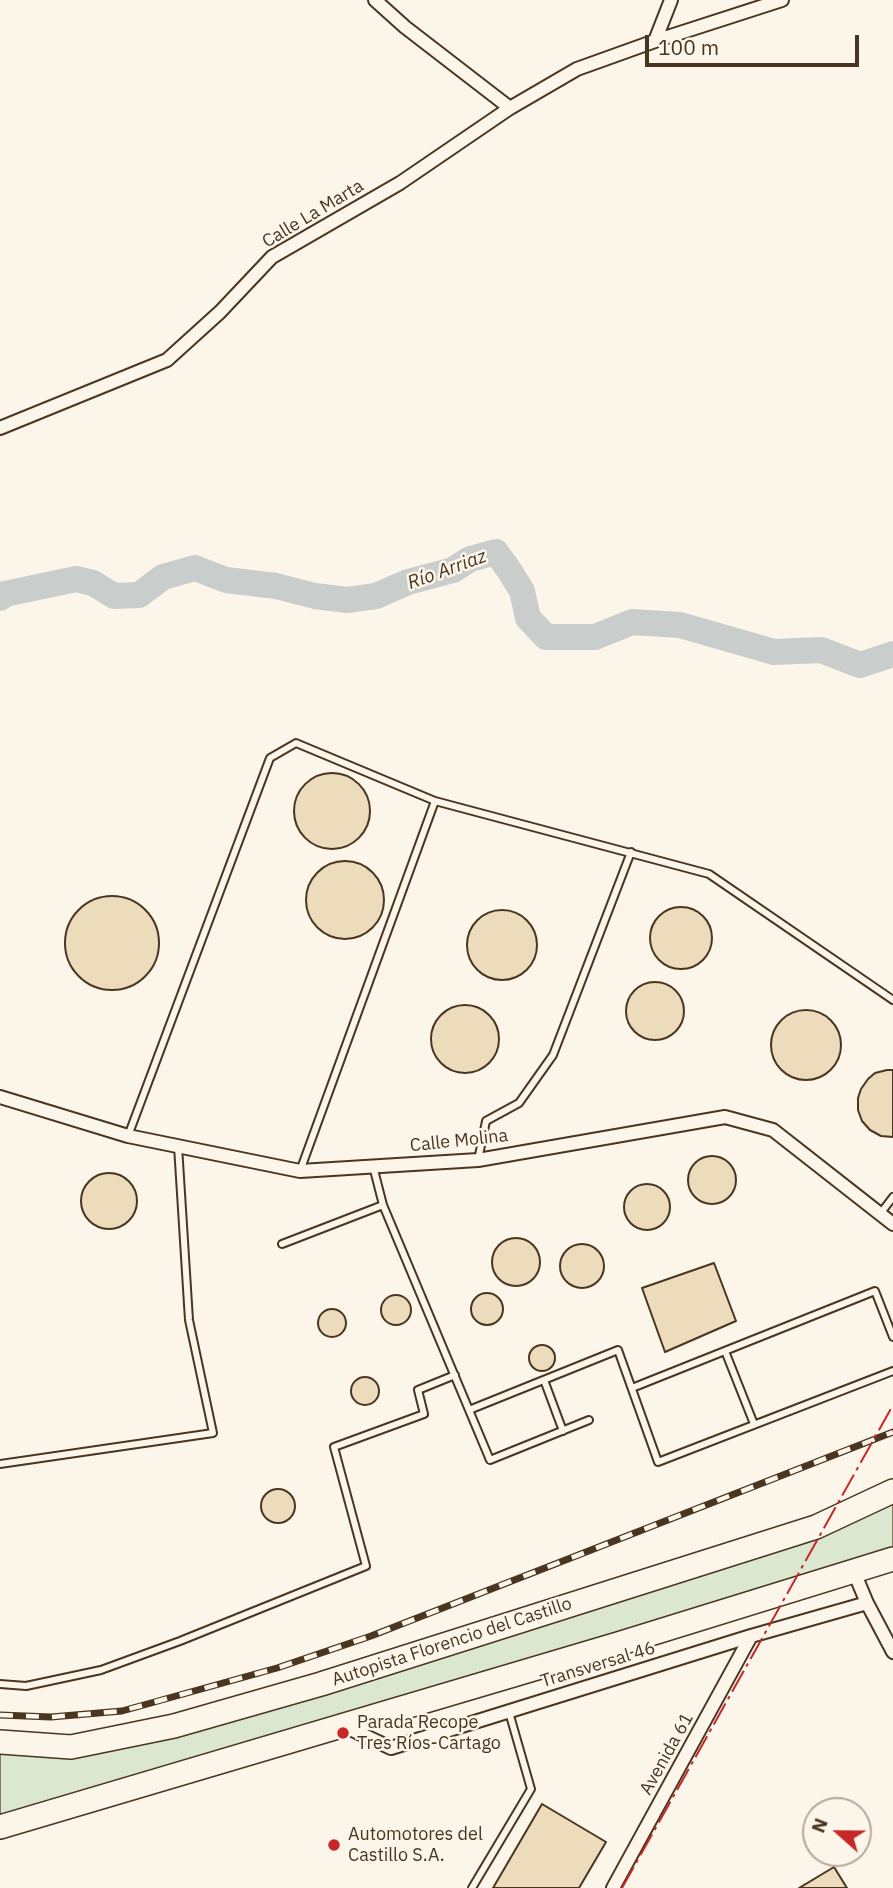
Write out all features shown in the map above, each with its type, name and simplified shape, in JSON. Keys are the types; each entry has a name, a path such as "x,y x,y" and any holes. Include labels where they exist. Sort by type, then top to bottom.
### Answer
{"highway":[{"name":"Autopista Florencio del Castillo","path":"0,1742 72,1747 174,1726 321,1684 817,1527 893,1491"},
{"path":"0,1827 893,1559"}],"street":[{"path":"375,0 405,27 510,108"},
{"path":"655,41 671,0"},
{"name":"Calle La Marta","path":"0,428 167,360 220,312 272,257 400,183 510,108 577,69 782,0"},
{"name":"Calle Molina","path":"0,1097 128,1136 300,1171 478,1160 725,1117 773,1130 893,1224"},
{"path":"843,1514 893,1478"},
{"path":"854,1572 893,1652"},
{"name":"Transversal 46","path":"343,1725 391,1748 751,1636 867,1603"},
{"name":"Avenida 61","path":"613,1888 751,1636"}],"lane":[{"path":"128,1136 270,758 296,743 435,801 709,874 893,1000"},
{"path":"300,1171 435,801"},
{"path":"478,1160 486,1121 519,1103 553,1055 631,852"},
{"path":"0,1464 213,1433 189,1320 178,1146"},
{"path":"373,1166 383,1205 490,1460 589,1420"},
{"path":"880,1214 893,1197"},
{"path":"282,1244 383,1205"},
{"path":"632,1388 874,1291 893,1337"},
{"path":"469,1410 618,1350 658,1462 893,1371"},
{"path":"725,1350 754,1424"},
{"path":"0,1684 26,1686 101,1670 366,1566 334,1447 424,1414 418,1390 455,1375"},
{"path":"544,1380 563,1431"},
{"path":"472,1888 531,1789 509,1710"}],"green space":[{"path":"893,1491 893,1557 0,1818 0,1742 72,1747 233,1708"}],"building":[{"path":"332,773 346,776 359,784 367,797 370,811 367,825 359,838 346,846 332,849 318,846 305,838 297,825 294,811 297,797 305,784 318,776"},
{"path":"345,861 360,864 373,872 381,885 384,900 381,915 373,928 360,936 345,939 330,936 317,928 309,915 306,900 309,885 317,872 330,864"},
{"path":"112,896 130,900 145,910 155,925 159,943 155,961 145,976 130,986 112,990 94,986 79,976 69,961 65,943 69,925 79,910 94,900"},
{"path":"675,907 687,907 703,916 710,926 710,950 703,960 687,969 675,969 664,964 655,955 650,944 650,932 655,921 664,912"},
{"path":"495,910 509,910 522,916 531,925 537,945 535,958 527,970 509,980 495,980 482,974 473,965 467,952 467,938 473,925 482,916"},
{"path":"655,982 666,984 679,995 684,1011 682,1022 671,1035 655,1040 644,1038 631,1027 626,1011 628,1000 639,987"},
{"path":"465,1005 478,1008 489,1015 496,1026 499,1039 496,1052 489,1063 478,1070 465,1073 452,1070 441,1063 434,1052 431,1039 434,1026 441,1015 452,1008"},
{"path":"806,1010 831,1020 841,1045 831,1070 806,1080 781,1070 771,1045 781,1020"},
{"path":"893,1070 893,1137 881,1136 870,1130 862,1121 858,1110 858,1098 868,1079 875,1073"},
{"path":"712,1156 729,1163 736,1180 729,1197 712,1204 695,1197 688,1180 695,1163"},
{"path":"103,1173 115,1173 125,1177 133,1185 137,1201 133,1217 125,1225 115,1229 103,1229 93,1225 85,1217 81,1207 81,1195 85,1185 93,1177"},
{"path":"647,1184 663,1191 670,1207 663,1223 647,1230 631,1223 624,1207 631,1191"},
{"path":"516,1238 533,1245 540,1262 533,1279 516,1286 499,1279 492,1262 499,1245"},
{"path":"582,1244 591,1245 598,1250 603,1257 603,1275 598,1282 591,1287 582,1288 573,1287 566,1282 561,1275 560,1266 561,1257 566,1250 573,1245"},
{"path":"714,1263 736,1321 665,1352 642,1288"},
{"path":"487,1293 498,1298 503,1309 498,1320 487,1325 476,1320 471,1309 476,1298"},
{"path":"396,1295 406,1300 411,1310 406,1320 396,1325 386,1320 381,1310 386,1300"},
{"path":"332,1309 342,1313 346,1323 342,1333 332,1337 322,1333 318,1323 322,1313"},
{"path":"542,1345 551,1349 555,1358 551,1367 542,1371 533,1367 529,1358 533,1349"},
{"path":"365,1377 375,1381 379,1391 375,1401 365,1405 355,1401 351,1391 355,1381"},
{"path":"278,1489 290,1494 295,1506 290,1518 278,1523 266,1518 261,1506 266,1494"},
{"path":"542,1804 606,1842 579,1888 493,1888"},
{"path":"834,1867 847,1888 799,1888"}],"waterway":[{"name":"Río Arriaz","path":"0,598 5,594 76,579 93,583 114,596 139,595 163,577 195,568 226,580 276,586 315,596 347,600 376,596 408,582 453,570 470,559 496,552 522,591 528,618 546,637 595,637 632,622 680,625 774,652 821,650 860,665 893,654"}],"railway":[{"path":"0,1715 51,1717 122,1711 277,1668 371,1636 893,1432"}],"power":[{"path":"622,1888 893,1405"}],"place":[{"name":"Parada Recope Tres Ríos-Cartago","path":"343,1733"},
{"name":"Automotores del Castillo S.A.","path":"334,1845"}]}
